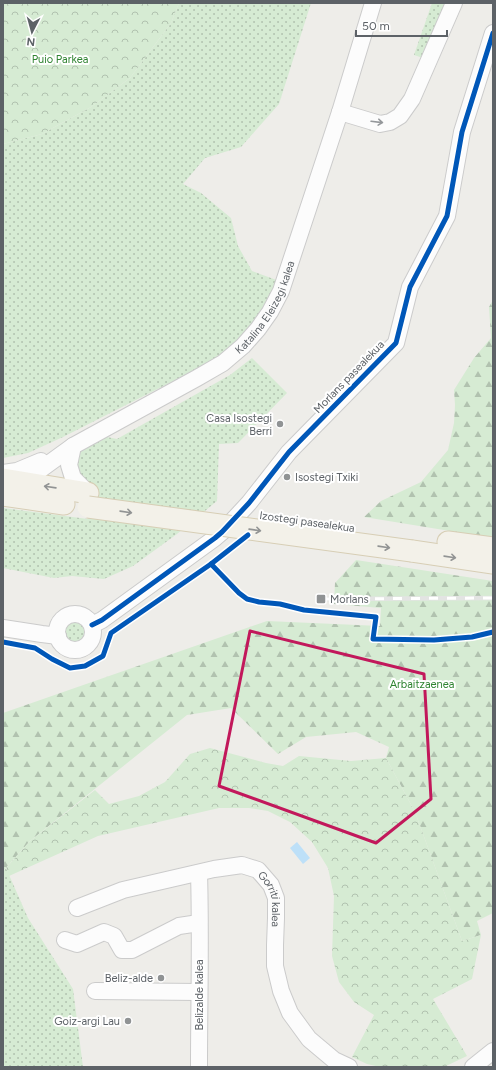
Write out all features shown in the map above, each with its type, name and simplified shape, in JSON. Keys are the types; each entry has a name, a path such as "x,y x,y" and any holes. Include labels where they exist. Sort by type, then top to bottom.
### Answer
{"main road":[{"name":"Izostegi pasealekua","path":"9,483 88,500"},
{"name":"Izostegi pasealekua","path":"3,495 88,500 412,544 493,548"},
{"name":"Izostegi pasealekua","path":"412,544 493,563"}],"street":[{"name":"Katalina Eleizegi kalea","path":"9,483 223,362 243,346 258,329 270,312 281,291 340,112 373,3"},
{"path":"340,112 380,124 390,122 400,116 412,99 454,3"},
{"name":"Morlans pasealekua","path":"92,625 102,620 222,532 249,503 289,452 396,343 410,287 447,216 462,132 493,33"},
{"path":"3,473 16,471 73,446"},
{"path":"73,446 69,465 73,478 88,500"},
{"path":"78,614 85,616 92,625 92,639 84,647 78,649 66,647 58,636 59,625 67,616 78,614"},
{"path":"3,628 58,636"},
{"name":"Gorriti kalea","path":"83,912 92,907 98,900 123,890 242,865 258,870 271,885 276,898 274,945 275,966 281,991 290,1013 309,1039 334,1060 349,1067"},
{"name":"Belizalde kalea","path":"199,873 199,1067"},
{"path":"65,940 77,944 104,932 114,936 122,950 132,950 179,926 199,923"},
{"path":"94,991 199,992"},
{"path":"473,1067 493,1051"}],"highlighted area":[{"path":"250,631 424,674 431,799 376,843 219,786"}],"green space":[{"name":"Puio Parkea","path":"3,3 179,3 171,23 130,78 91,107 42,134 3,144"},
{"path":"179,3 311,3 279,104 241,147 205,158 183,184 201,193 231,218 238,246 252,271 279,281 270,300 245,334 214,359 63,437 28,453 3,458 3,144 42,134 91,107 130,78 171,23"},
{"path":"432,3 445,3 423,58 414,55"},
{"path":"493,300 493,538 364,517 381,501 421,482 448,450 454,423 454,390 474,358 491,338 489,307"},
{"path":"252,358 287,393 238,443 219,444 217,501 177,534 133,566 104,579 72,576 54,578 3,568 3,508 88,519 90,485 78,474 77,458 80,452 107,437 117,439 230,375"},
{"name":"Arbaitzaenea","path":"356,560 493,581 493,913 477,921 481,935 462,941 415,812 386,758 389,747 356,732 306,737 278,754 231,708 187,715 30,841 3,871 3,713 267,621 380,626 381,608 334,604 335,583"},
{"path":"75,621 83,624 86,632 83,640 75,643 67,640 64,632 67,624"},
{"path":"210,748 283,766 299,756 351,761 386,758 415,812 462,941 481,935 472,979 433,999 467,1056 446,1066 437,1067 380,1067 367,1064 352,1057 374,1015 354,1002 339,982 332,956 334,896 328,868 312,842 290,822 268,811 249,808 219,808 98,836 9,876 6,868 30,841 95,790 109,804 139,796 165,782 190,754"},
{"path":"6,868 28,918 73,989 83,1067 3,1067 3,871"}],"water":[{"path":"297,842 310,858 303,864 290,848"}],"railway":[{"path":"321,599 493,598"}],"cycle path":[{"path":"92,625 102,620 222,532 249,503 289,452 396,343 410,287 447,216 462,132 493,33"},
{"path":"3,642 35,648 70,668 85,666 103,656 111,633 211,564 248,535"},
{"path":"211,564 239,593 247,599 280,604 304,610 376,617 373,639 434,640 472,637 493,632"}],"place":[{"name":"Casa Isostegi Berri","path":"280,424"},
{"name":"Isostegi Txiki","path":"287,477"},
{"name":"Morlans","path":"321,599"},
{"name":"Beliz-alde","path":"161,978"},
{"name":"Goiz-argi Lau","path":"128,1021"}]}
